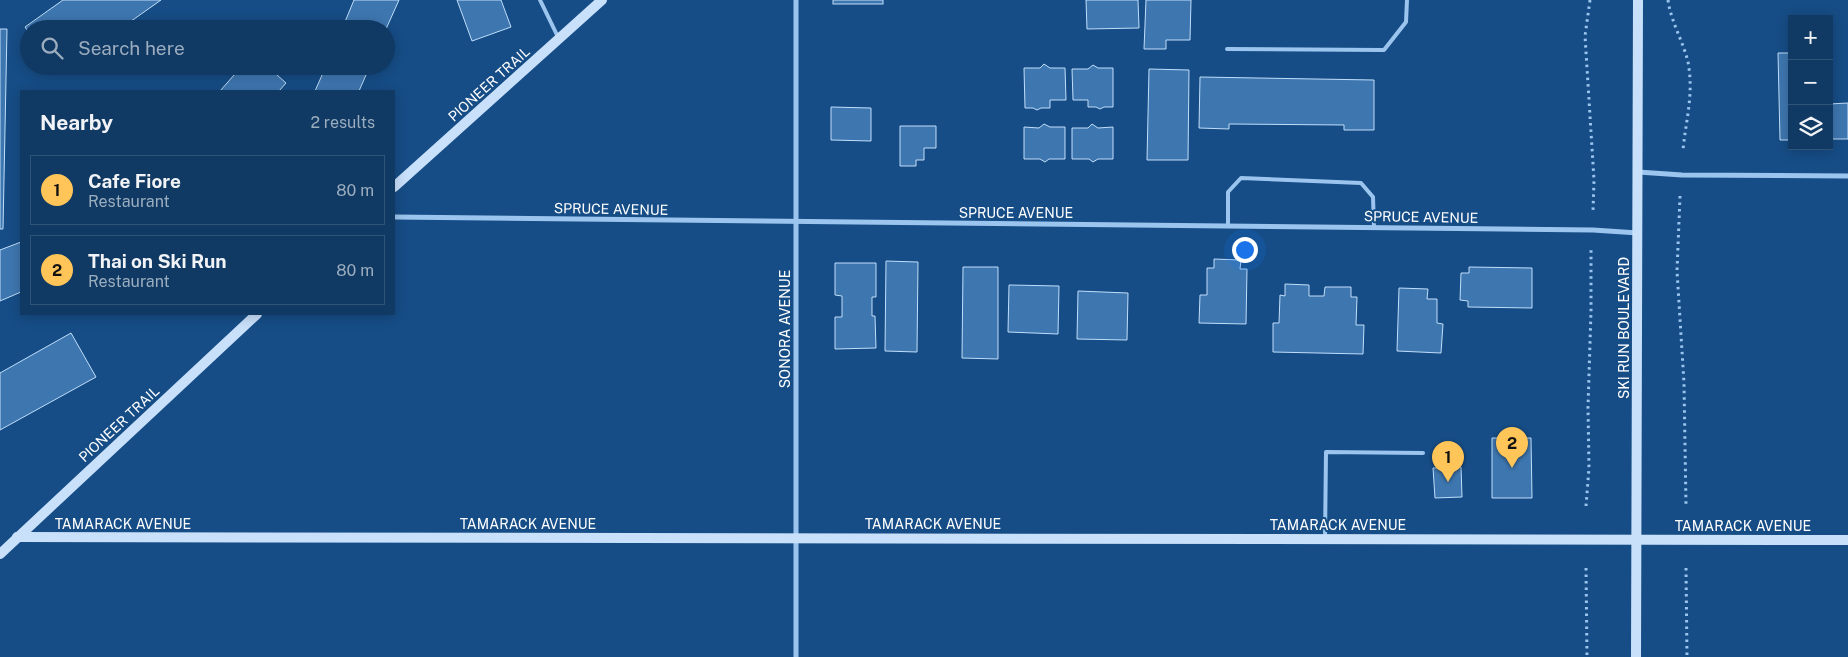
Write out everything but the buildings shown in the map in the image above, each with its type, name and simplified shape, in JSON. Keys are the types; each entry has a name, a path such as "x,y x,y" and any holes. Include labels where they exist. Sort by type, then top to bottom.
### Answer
{"street":[{"name":"PIONEER TRAIL","path":"395,187 602,0"},
{"name":"SONORA AVENUE","path":"796,0 796,657"},
{"name":"SKI RUN BOULEVARD","path":"1636,657 1638,0"},
{"path":"1638,172 1848,176"},
{"name":"SPRUCE AVENUE","path":"395,217 1228,225 1593,230 1638,233"},
{"name":"PIONEER TRAIL","path":"0,554 256,315"},
{"name":"TAMARACK AVENUE","path":"18,537 1848,540"}],"lane":[{"path":"540,0 559,39"},
{"path":"1227,49 1384,50 1406,22 1407,0"},
{"path":"1228,225 1228,192 1242,178 1361,183 1373,197 1374,228"},
{"path":"1325,539 1326,452 1423,453"}],"path":[{"path":"1590,0 1585,36 1594,180 1593,211"},
{"path":"1668,0 1676,31 1687,60 1691,83 1690,107 1683,150"},
{"path":"1680,196 1677,271 1684,374 1686,505"},
{"path":"1586,506 1591,250"},
{"path":"1586,568 1586,657"},
{"path":"1686,568 1686,657"}],"place":[{"name":"Thai on Ski Run","path":"1512,468"},
{"name":"Cafe Fiore","path":"1448,482"}]}
